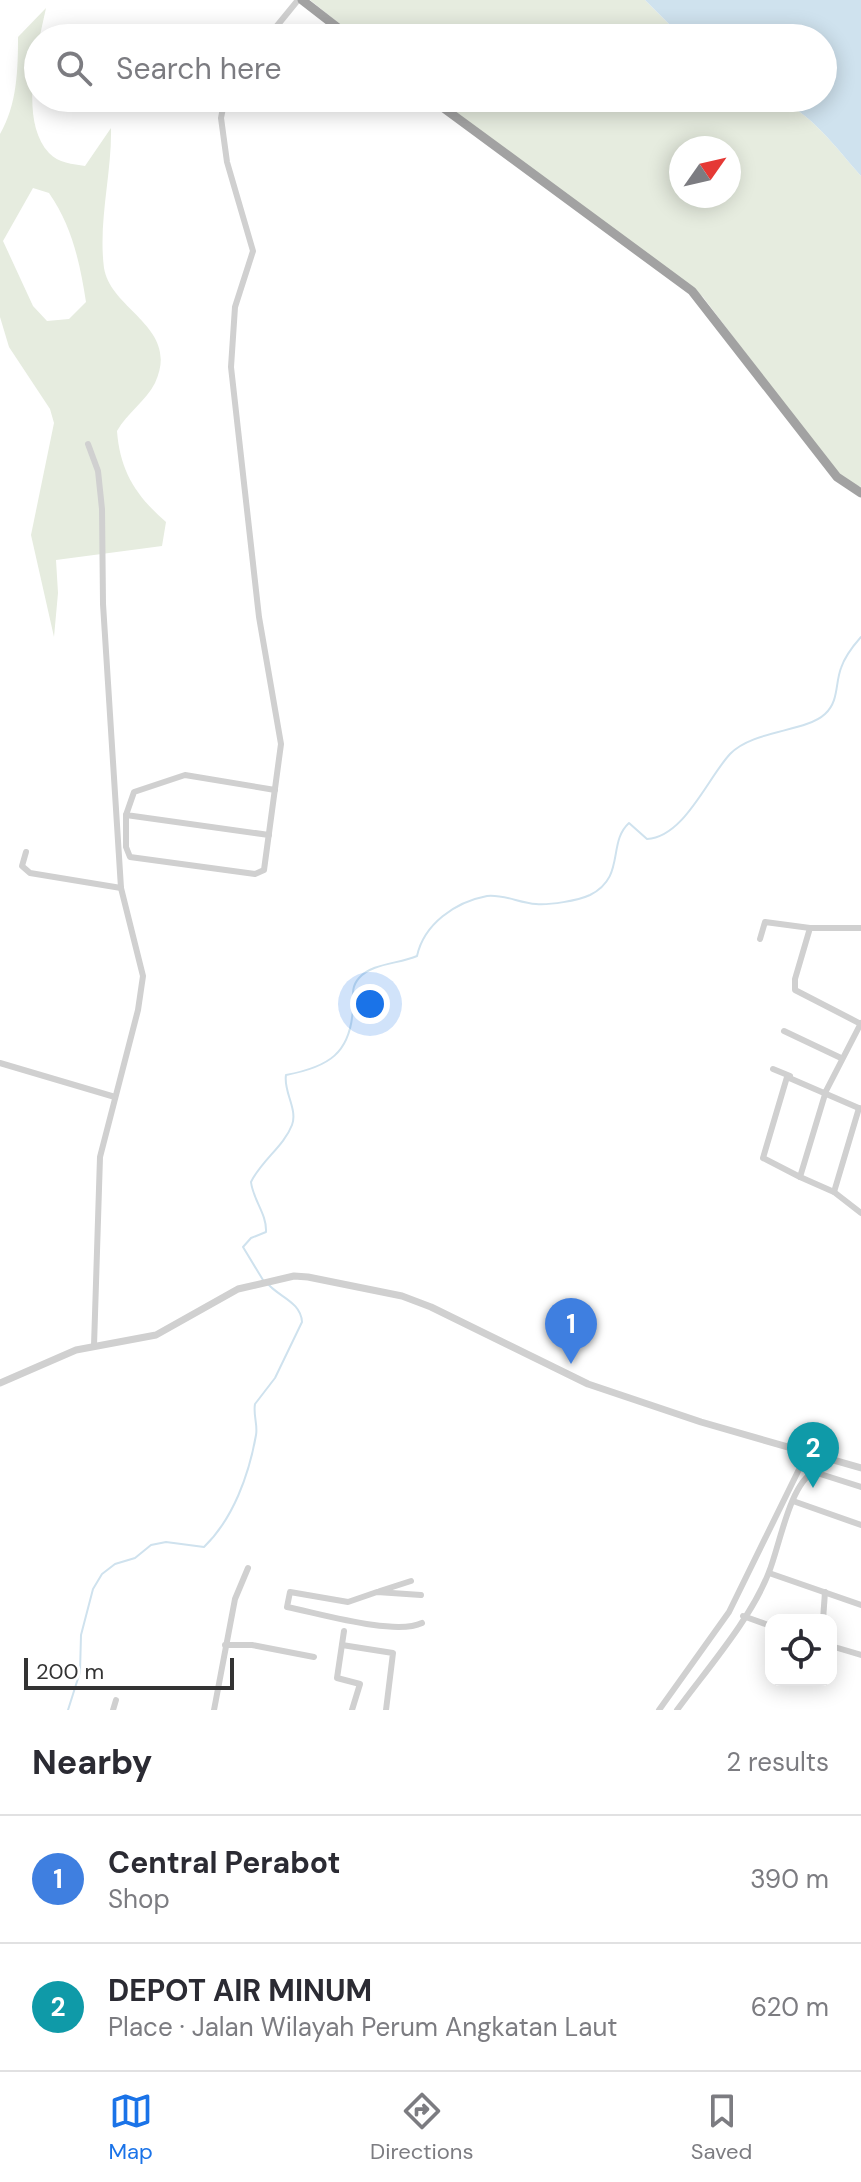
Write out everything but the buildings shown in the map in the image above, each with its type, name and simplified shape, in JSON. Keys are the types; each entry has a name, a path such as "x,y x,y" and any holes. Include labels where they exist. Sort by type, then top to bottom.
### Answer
{"highway":[{"path":"300,0 332,24"},
{"path":"449,112 692,291 837,477 861,493"}],"street":[{"path":"279,24 300,0"},
{"path":"222,112 227,162 252,243 252,257 235,307 231,367 259,617 280,735 275,790 264,870 259,875 130,857 126,847 126,815 134,792 185,775 275,790"},
{"path":"88,444 98,471 102,509 103,604 121,888 143,976 97,1186 94,1346"},
{"path":"126,815 269,835"},
{"path":"26,852 22,866 30,873 121,888"},
{"path":"760,939 765,922 810,928 861,928"},
{"path":"800,1177 826,1091 861,1024 795,990 795,979 810,928"},
{"path":"784,1031 841,1058"},
{"path":"0,1063 115,1097"},
{"path":"773,1069 860,1109 834,1192"},
{"path":"790,1076 785,1079 762,1155 766,1161 834,1192 861,1213"},
{"path":"0,1383 52,1358 94,1346 156,1335 205,1305 252,1286 280,1279 308,1277 402,1296 431,1307 588,1384 701,1422 861,1468"},
{"path":"659,1710 705,1650 729,1612 808,1451"},
{"path":"677,1710 769,1573 793,1501 807,1476 814,1472 861,1487"},
{"path":"793,1501 861,1525"},
{"path":"214,1710 235,1599 248,1568"},
{"path":"769,1573 861,1605"},
{"path":"411,1581 352,1601 290,1592 287,1607 413,1627 422,1623"},
{"path":"377,1592 421,1595"},
{"path":"823,1614 825,1592"},
{"path":"348,1619 352,1601"},
{"path":"743,1616 765,1624"},
{"path":"344,1631 337,1678 360,1684 352,1710"},
{"path":"225,1645 252,1645 314,1657"},
{"path":"342,1645 393,1653 386,1710"},
{"path":"837,1648 861,1655"},
{"path":"113,1710 116,1700"}],"shaded area":[{"path":"310,0 645,0 669,24 340,24"},
{"path":"46,8 43,24 31,24"},
{"path":"24,31 24,112 33,112 40,139 49,153 61,161 85,166 111,128 103,233 104,268 109,283 152,333 159,347 161,364 155,383 117,431 131,482 166,522 162,546 56,560 58,593 54,637 31,535 54,423 50,409 9,347 0,317 0,134 10,111 17,75 18,37","holes":["33,188 49,193 74,245 86,302 69,319 47,321 33,306 3,241"]},
{"path":"456,112 800,112 811,121 861,176 861,487 841,479 703,297"}],"water":[{"path":"645,0 861,0 861,176 800,112 837,112 837,24 669,24"}],"waterway":[{"path":"263,1280 243,1247 251,1238 266,1232 251,1182 292,1125 293,1113 286,1075 314,1068 342,1047 351,1023 356,981 364,973 378,967 417,956 426,934 443,916 464,903 493,896 549,904 585,897 601,888 612,870 622,831 629,823 647,839 660,836 683,818 721,765 740,746 816,720 825,714 835,698 843,664 861,637"},
{"path":"68,1710 80,1672 81,1635 93,1589 102,1574 115,1564 135,1558 151,1545 166,1542 204,1547 223,1523 238,1496 256,1435 255,1404 275,1378 302,1322 298,1309 268,1284"}],"place":[{"name":"Central Perabot","path":"571,1364"},
{"name":"DEPOT AIR MINUM","path":"813,1488"}]}
